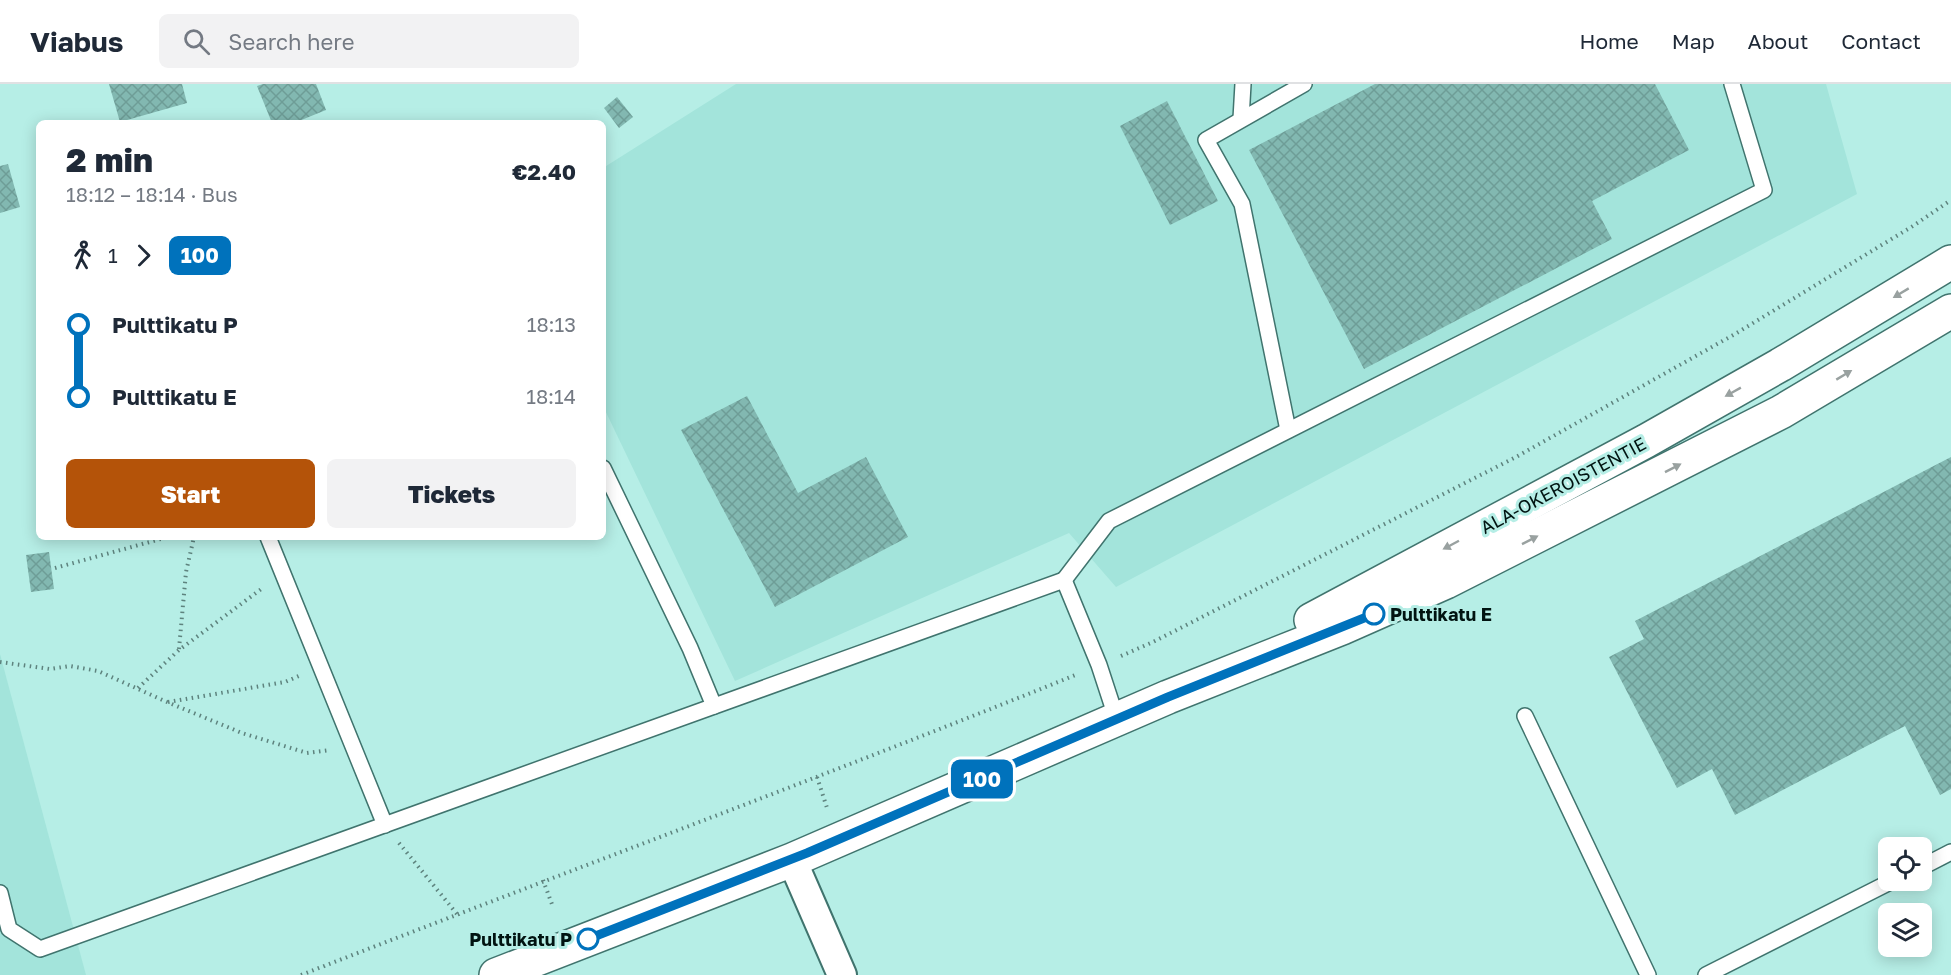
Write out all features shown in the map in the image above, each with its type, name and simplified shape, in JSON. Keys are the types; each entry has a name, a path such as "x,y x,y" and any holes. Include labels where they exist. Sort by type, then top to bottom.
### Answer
{"main road":[{"name":"ALA-OKEROISTENTIE","path":"1168,697 1646,441 1780,365 1951,262"},
{"name":"ALA-OKEROISTENTIE","path":"496,975 792,860 1168,697 1342,628 1446,582 1782,412 1951,311"}],"street":[{"path":"792,860 842,975"}],"lane":[{"path":"1241,119 1243,84"},
{"path":"1288,430 1242,204 1206,140 1304,84"},
{"path":"0,893 9,929 40,949 1064,580 1109,521 1764,190 1732,84"},
{"path":"606,474 690,648 714,706"},
{"path":"269,540 385,825"},
{"path":"1064,580 1099,665 1117,720"},
{"path":"1524,716 1648,975"},
{"path":"1932,862 1951,852"},
{"path":"1706,975 1878,888"}],"path":[{"path":"301,975 543,880 886,751 1153,642 1516,457 1735,334 1913,226 1951,200"},
{"path":"55,568 157,540"},
{"path":"179,650 186,572 193,540"},
{"path":"138,688 179,650 260,590 284,576"},
{"path":"0,663 50,669 70,666 98,671 243,733 308,753 353,747"},
{"path":"167,702 285,682 321,667"},
{"path":"385,825 458,914"},
{"path":"543,880 553,907"}],"shaded area":[{"path":"736,84 1826,84 1857,194 1116,587 1069,533 735,681 606,412 606,166"},
{"path":"0,654 86,975 0,975"}],"building":[{"path":"109,84 182,84 187,103 127,120 119,120"},
{"path":"316,84 326,110 301,120 271,120 257,86"},
{"path":"1375,84 1655,84 1689,150 1592,201 1612,239 1364,369 1249,150"},
{"path":"617,97 633,117 619,128 604,108"},
{"path":"1167,101 1218,201 1170,225 1120,126"},
{"path":"8,164 20,207 0,213 0,166"},
{"path":"747,396 798,493 866,457 908,537 775,607 681,430"},
{"path":"1951,457 1951,789 1940,795 1905,726 1735,815 1712,769 1677,788 1609,657 1644,639 1635,621"},
{"path":"49,552 54,589 31,592 26,555"}],"bus line":[{"name":"100","path":"588,939 807,853 1168,697 1374,614"}],"place":[{"name":"Pulttikatu E","path":"1374,614"},
{"name":"Pulttikatu P","path":"588,939"}]}
